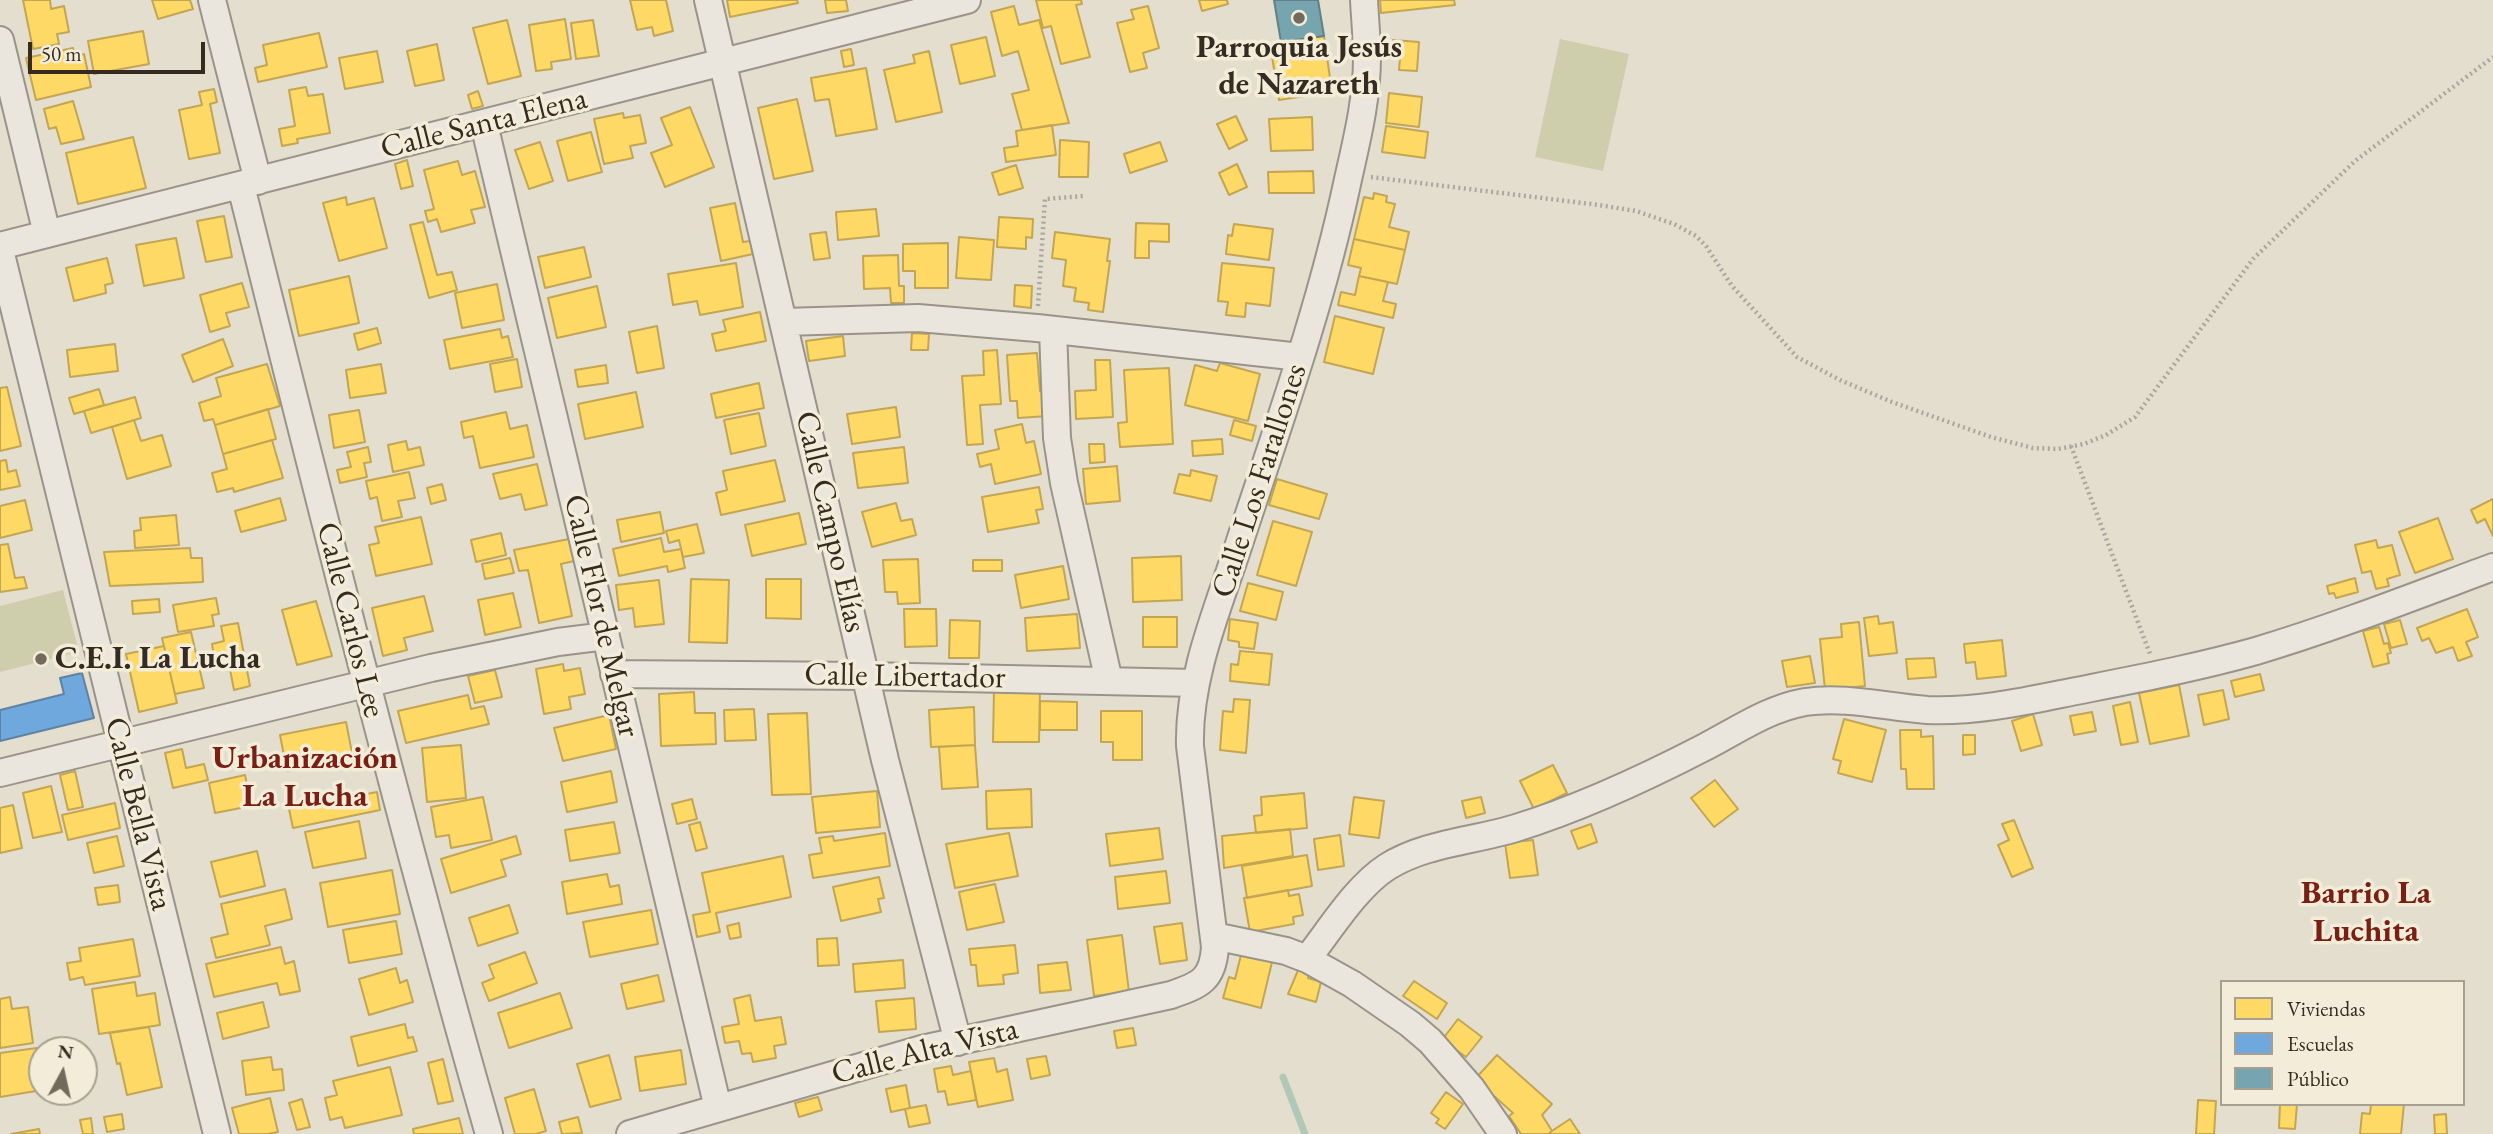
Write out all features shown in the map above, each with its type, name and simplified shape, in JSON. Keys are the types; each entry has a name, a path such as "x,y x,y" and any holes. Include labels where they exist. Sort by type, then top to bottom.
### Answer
{"street":[{"name":"Calle Carlos Lee","path":"212,0 250,183 366,684 432,934 489,1134"},
{"name":"Calle Campo Elías","path":"708,0 885,760 958,1042"},
{"name":"Calle Santa Elena","path":"0,248 967,0"},
{"name":"Calle Los Farallones","path":"1214,965 1214,936 1189,722 1196,683 1214,621 1335,243 1364,100 1367,60 1364,0"},
{"path":"0,40 47,234"},
{"name":"Calle Flor de Melgar","path":"484,124 718,1108"},
{"name":"Calle Bella Vista","path":"0,248 217,1134"},
{"path":"783,322 918,318 1300,356"},
{"path":"1045,329 1064,483 1108,681"},
{"path":"1307,959 1364,887 1386,868 1409,856 1514,829 1555,815 1706,746 1757,717 1782,708 1807,702 1839,700 1930,710 2003,706 2258,650 2493,567"},
{"path":"0,773 511,651 606,636"},
{"name":"Calle Libertador","path":"614,674 1196,683"},
{"path":"1214,936 1286,951 1307,959 1352,984 1430,1041 1472,1089 1503,1134"},
{"name":"Calle Alta Vista","path":"630,1134 922,1049 1171,995 1200,983 1214,965"}],"path":[{"path":"1350,174 1611,207 1636,211 1674,224 1696,236 1706,246 1732,286 1797,357 1840,380 1892,402 1979,433 2033,448 2057,449 2106,435 2135,417 2253,259 2355,161 2493,57"},
{"path":"1045,329 1045,199 1084,196"},
{"path":"2071,446 2158,674"}],"green space":[{"path":"1560,39 1629,54 1603,171 1535,157"},
{"path":"63,590 79,652 0,672 0,606"}],"building: Viviendas":[{"path":"23,0 50,0 51,9 64,6 69,32 57,34 59,44 33,49"},
{"path":"152,0 190,0 193,9 158,19"},
{"path":"630,0 666,0 673,31 654,36 652,27 637,30"},
{"path":"727,0 797,0 798,3 730,17"},
{"path":"825,0 846,0 848,11 827,13"},
{"path":"1036,0 1081,0 1082,4 1076,5 1090,57 1061,64 1051,26 1043,28"},
{"path":"1199,0 1227,0 1228,4 1202,11"},
{"path":"1380,0 1454,0 1455,5 1381,13"},
{"path":"1014,6 1019,25 1039,20 1069,123 1022,130 1012,94 1029,90 1018,51 1002,56 991,12"},
{"path":"1148,6 1159,48 1143,53 1147,68 1130,72 1117,23 1134,19 1131,10"},
{"path":"565,19 571,59 551,62 552,69 536,71 529,25"},
{"path":"507,20 521,76 488,84 473,28"},
{"path":"593,20 599,56 576,59 571,23"},
{"path":"143,31 149,64 94,74 88,41"},
{"path":"319,33 327,67 258,82 255,68 267,65 263,45"},
{"path":"1324,36 1332,92 1279,100 1270,44"},
{"path":"986,37 995,76 960,84 951,45"},
{"path":"1393,40 1419,42 1417,71 1399,70 1400,59 1392,58"},
{"path":"437,44 444,80 415,86 407,51"},
{"path":"73,48 75,56 84,54 91,87 36,100 26,58"},
{"path":"851,49 854,65 844,67 841,51"},
{"path":"377,51 383,82 345,89 339,58"},
{"path":"929,51 942,112 896,122 884,70 915,63 913,55"},
{"path":"866,68 877,129 836,136 829,99 815,101 811,78"},
{"path":"306,87 308,96 323,94 330,133 297,139 298,143 282,146 279,129 295,126 289,90"},
{"path":"214,89 217,102 210,104 220,153 189,159 179,110 202,105 199,92"},
{"path":"478,91 483,106 472,109 468,95"},
{"path":"1389,93 1422,97 1419,127 1386,123"},
{"path":"797,99 813,171 774,179 758,108"},
{"path":"73,101 84,139 61,144 56,127 49,129 44,109"},
{"path":"690,107 714,167 665,187 651,153 672,145 661,118"},
{"path":"623,113 624,118 640,115 646,143 630,146 633,158 604,164 594,119"},
{"path":"1236,116 1247,140 1229,149 1217,124"},
{"path":"1312,117 1313,150 1271,151 1269,119"},
{"path":"1052,125 1056,155 1006,162 1004,148 1018,146 1016,131"},
{"path":"1386,126 1428,132 1425,158 1382,152"},
{"path":"591,132 602,172 568,181 557,141"},
{"path":"133,137 146,188 78,204 66,153"},
{"path":"1060,140 1089,142 1088,177 1059,177"},
{"path":"540,142 553,181 529,189 515,150"},
{"path":"1160,142 1167,161 1130,173 1124,154"},
{"path":"407,160 413,186 401,189 395,164"},
{"path":"458,161 462,175 475,171 485,207 471,210 475,223 441,232 437,219 428,222 425,211 434,209 424,170"},
{"path":"1237,164 1247,187 1229,195 1219,173"},
{"path":"1016,165 1023,188 999,195 992,173"},
{"path":"1313,171 1314,193 1269,193 1268,172"},
{"path":"1374,193 1387,196 1386,202 1395,204 1389,227 1409,232 1405,250 1354,239 1364,197 1373,199"},
{"path":"346,197 347,205 374,198 387,248 339,261 323,203"},
{"path":"735,203 743,242 750,241 753,254 721,261 710,208"},
{"path":"876,209 879,236 838,240 836,212"},
{"path":"224,216 232,257 206,262 197,221"},
{"path":"999,217 1033,219 1032,238 1026,237 1026,249 997,247"},
{"path":"423,222 437,275 452,272 457,290 429,298 410,225"},
{"path":"1136,223 1169,224 1169,242 1149,241 1149,258 1135,258"},
{"path":"1234,224 1273,229 1269,260 1226,254 1228,235 1232,236"},
{"path":"826,232 830,258 814,260 810,234"},
{"path":"1055,232 1110,239 1103,312 1088,310 1089,303 1074,301 1076,288 1063,286 1066,260 1052,258"},
{"path":"959,237 994,240 991,280 956,278"},
{"path":"176,238 184,278 144,286 136,245"},
{"path":"1354,239 1405,250 1397,284 1359,276 1361,268 1348,265"},
{"path":"948,243 948,288 915,288 915,271 903,271 903,244"},
{"path":"584,247 591,277 545,288 538,257"},
{"path":"898,255 899,286 904,286 904,303 891,303 890,288 864,289 863,256"},
{"path":"107,258 113,283 105,285 106,293 74,301 66,268"},
{"path":"736,263 743,307 700,315 697,301 673,305 668,274"},
{"path":"1222,263 1274,268 1270,306 1246,303 1245,317 1226,315 1228,302 1218,301"},
{"path":"349,276 359,323 299,336 289,290"},
{"path":"1359,276 1388,282 1383,301 1396,304 1393,318 1338,305 1341,292 1355,295"},
{"path":"242,283 249,307 226,313 230,326 210,332 200,295"},
{"path":"497,284 504,320 462,328 455,293"},
{"path":"1015,285 1032,286 1031,308 1014,306"},
{"path":"597,286 606,327 557,338 548,298"},
{"path":"760,312 766,341 716,351 712,334 726,331 723,320"},
{"path":"1335,316 1384,328 1373,374 1324,362"},
{"path":"657,326 664,368 637,373 629,332"},
{"path":"377,328 381,343 358,350 354,334"},
{"path":"500,329 502,338 508,336 513,357 450,369 444,340"},
{"path":"912,333 929,334 928,350 911,350"},
{"path":"843,336 845,356 809,361 806,341"},
{"path":"223,339 233,366 193,382 182,355"},
{"path":"115,344 118,371 70,377 67,350"},
{"path":"997,350 1001,404 980,405 983,444 967,445 962,376 984,375 983,351"},
{"path":"1037,353 1040,391 1046,391 1048,416 1018,418 1017,401 1010,401 1007,355"},
{"path":"517,359 522,387 495,392 490,364"},
{"path":"1095,360 1110,360 1113,417 1076,419 1075,391 1096,390"},
{"path":"1220,363 1260,374 1248,421 1185,405 1195,365 1217,371"},
{"path":"267,364 280,406 215,425 213,419 204,421 199,403 221,396 216,378"},
{"path":"381,364 386,393 350,398 346,370"},
{"path":"606,365 608,383 578,387 575,370"},
{"path":"1169,368 1173,444 1120,447 1118,423 1127,422 1124,370"},
{"path":"759,383 764,408 716,418 711,394"},
{"path":"7,387 21,446 0,451 0,388"},
{"path":"99,389 104,405 74,414 69,398"},
{"path":"636,392 643,427 585,439 578,404"},
{"path":"135,397 141,418 91,433 84,411"},
{"path":"896,407 900,437 852,444 847,414"},
{"path":"268,409 276,439 223,454 215,425"},
{"path":"359,410 365,442 334,448 329,415"},
{"path":"506,412 510,429 527,425 534,457 480,468 473,436 464,438 461,422"},
{"path":"759,413 766,446 731,454 724,420"},
{"path":"134,420 141,441 162,435 171,466 127,479 112,427"},
{"path":"1234,420 1256,426 1252,441 1230,435"},
{"path":"1022,424 1026,443 1034,441 1041,474 995,484 991,464 980,467 977,454 999,449 995,430"},
{"path":"1222,439 1223,454 1193,456 1192,441"},
{"path":"272,440 283,478 234,492 233,488 217,492 212,473 227,469 223,454"},
{"path":"406,441 408,450 420,447 424,465 393,472 388,445"},
{"path":"1089,444 1104,444 1105,462 1090,463"},
{"path":"368,447 371,462 364,463 367,477 340,483 337,470 351,467 347,452"},
{"path":"904,447 908,483 858,488 853,453"},
{"path":"6,460 8,472 16,470 20,486 0,490 0,461"},
{"path":"775,460 785,501 721,515 716,493 727,490 723,471"},
{"path":"537,464 547,505 525,510 521,494 500,499 493,474"},
{"path":"1117,466 1120,501 1086,504 1083,469"},
{"path":"1191,470 1217,476 1211,501 1174,493 1179,474 1190,476"},
{"path":"409,472 415,498 398,501 402,517 382,521 377,497 370,499 366,481"},
{"path":"1277,479 1327,494 1319,519 1269,505"},
{"path":"442,484 446,500 431,504 427,488"},
{"path":"1039,487 1043,509 1036,510 1039,523 988,532 982,497"},
{"path":"280,498 286,520 241,532 235,511"},
{"path":"2493,499 2493,536 2485,519 2477,523 2471,510"},
{"path":"25,500 32,530 0,538 0,506"},
{"path":"896,503 901,521 912,519 916,535 872,547 862,512"},
{"path":"660,512 664,533 621,542 617,520"},
{"path":"799,513 806,544 752,556 745,525"},
{"path":"176,515 179,545 135,548 134,531 141,530 140,518"},
{"path":"421,517 432,564 376,576 369,545 379,543 375,527"},
{"path":"2438,518 2453,559 2415,573 2399,532"},
{"path":"1273,521 1312,532 1296,586 1257,575"},
{"path":"697,524 704,553 683,557 679,540 669,543 666,531"},
{"path":"501,533 506,555 476,562 471,540"},
{"path":"661,538 664,552 681,549 685,568 668,572 667,566 619,576 613,549"},
{"path":"569,539 574,561 561,564 572,616 539,623 528,570 519,571 514,550"},
{"path":"2376,540 2378,548 2392,545 2400,575 2387,579 2389,586 2376,589 2371,571 2362,573 2355,545"},
{"path":"8,544 15,578 24,577 27,588 0,592 0,545"},
{"path":"190,548 191,558 202,558 203,582 110,586 104,552"},
{"path":"1181,556 1182,600 1133,602 1132,558"},
{"path":"510,558 514,573 485,579 482,564"},
{"path":"918,559 920,603 898,604 897,592 885,592 883,560"},
{"path":"973,560 1002,560 1002,571 973,571"},
{"path":"1063,566 1069,599 1021,608 1015,575"},
{"path":"2355,578 2358,592 2336,598 2334,593 2329,594 2327,586"},
{"path":"691,579 729,580 727,643 689,642"},
{"path":"766,579 801,579 801,619 766,618"},
{"path":"659,580 664,624 635,627 633,608 619,610 616,585"},
{"path":"1248,583 1283,592 1276,620 1240,611"},
{"path":"513,593 521,627 485,635 478,600"},
{"path":"424,596 433,631 404,638 407,650 383,656 372,608"},
{"path":"216,598 219,614 212,615 214,626 178,632 173,605"},
{"path":"159,599 160,612 133,614 132,601"},
{"path":"316,601 332,656 297,665 282,610"},
{"path":"904,609 936,609 937,646 905,647"},
{"path":"2467,609 2478,637 2466,642 2472,656 2458,661 2453,647 2436,653 2429,638 2422,641 2417,628"},
{"path":"1077,614 1080,648 1027,651 1025,618"},
{"path":"1878,616 1879,624 1893,622 1897,653 1869,656 1864,618"},
{"path":"1143,617 1177,617 1177,647 1143,647"},
{"path":"1230,619 1258,623 1254,649 1239,647 1239,642 1228,640"},
{"path":"950,620 980,621 979,658 949,658"},
{"path":"2400,620 2407,644 2391,648 2384,624"},
{"path":"1859,622 1865,686 1825,690 1820,639 1842,637 1841,624"},
{"path":"238,623 250,686 234,690 227,654 214,656 212,644 224,641 221,626"},
{"path":"2379,627 2384,644 2388,643 2391,653 2387,654 2389,663 2373,667 2363,631"},
{"path":"191,632 204,688 175,694 162,638"},
{"path":"2002,640 2006,676 1977,679 1975,662 1966,663 1964,644"},
{"path":"164,646 177,703 139,712 126,654"},
{"path":"1240,651 1272,654 1269,685 1230,681 1231,664 1238,665"},
{"path":"1810,656 1815,683 1787,687 1782,661"},
{"path":"1934,658 1936,677 1908,679 1906,659"},
{"path":"563,664 564,671 580,668 585,694 569,697 571,709 544,714 536,669"},
{"path":"495,670 502,697 475,703 468,676"},
{"path":"2260,674 2264,690 2235,697 2231,681"},
{"path":"2179,685 2189,736 2150,744 2139,693"},
{"path":"994,689 1040,689 1039,742 993,742"},
{"path":"2223,690 2229,719 2204,725 2198,695"},
{"path":"694,692 695,713 715,713 716,744 661,746 659,694"},
{"path":"468,695 471,709 484,706 489,724 406,743 398,711"},
{"path":"1234,699 1250,700 1246,753 1220,750 1223,711 1233,712"},
{"path":"1040,701 1077,702 1077,730 1040,730"},
{"path":"2130,702 2138,742 2121,745 2113,706"},
{"path":"974,707 975,745 931,747 929,710"},
{"path":"754,709 756,740 725,741 724,710"},
{"path":"1101,711 1142,711 1142,760 1113,760 1113,742 1101,742"},
{"path":"2092,712 2096,731 2074,735 2070,716"},
{"path":"807,713 811,794 772,795 768,714"},
{"path":"2033,714 2042,745 2021,751 2012,721"},
{"path":"609,715 616,749 563,761 554,728"},
{"path":"1844,719 1886,730 1872,782 1838,773 1841,761 1833,759"},
{"path":"346,722 353,758 287,771 280,735"},
{"path":"1900,730 1921,730 1921,737 1933,736 1934,789 1907,789 1906,769 1901,769"},
{"path":"1963,735 1975,735 1975,754 1963,755"},
{"path":"461,745 466,798 427,802 422,748"},
{"path":"975,745 978,787 942,789 939,747"},
{"path":"182,749 186,768 204,764 208,780 173,788 165,753"},
{"path":"1553,765 1567,793 1534,809 1520,781"},
{"path":"75,771 83,807 68,810 60,775"},
{"path":"611,771 617,802 567,812 561,782"},
{"path":"245,775 251,806 215,813 209,783"},
{"path":"1715,780 1738,809 1714,827 1691,798"},
{"path":"51,786 62,832 33,838 23,793"},
{"path":"1031,789 1032,827 987,829 986,791"},
{"path":"877,791 880,827 816,833 812,797"},
{"path":"377,792 380,810 293,828 289,809"},
{"path":"1304,793 1307,828 1256,833 1254,816 1262,815 1261,797"},
{"path":"483,797 492,840 451,848 449,835 436,837 431,807"},
{"path":"1354,797 1384,801 1379,838 1349,834"},
{"path":"1481,797 1485,813 1466,818 1462,801"},
{"path":"692,799 697,819 677,824 672,804"},
{"path":"115,803 120,828 68,840 62,815"},
{"path":"13,805 22,848 0,853 0,808"},
{"path":"2014,820 2033,868 2012,877 1998,845 2009,840 2002,824"},
{"path":"359,821 366,858 313,868 305,832"},
{"path":"614,822 620,853 570,861 565,830"},
{"path":"700,822 707,848 696,851 689,825"},
{"path":"1591,824 1597,842 1578,849 1571,831"},
{"path":"1159,828 1163,859 1110,866 1106,834"},
{"path":"1290,829 1293,856 1224,868 1222,836"},
{"path":"885,833 890,866 813,878 809,855 822,853 819,838 833,836 834,841"},
{"path":"1009,833 1018,876 955,888 946,844"},
{"path":"1340,835 1344,866 1318,870 1314,839"},
{"path":"117,836 124,866 94,873 87,843"},
{"path":"516,836 521,854 501,860 506,876 451,893 441,859"},
{"path":"1533,840 1538,875 1510,878 1505,843"},
{"path":"257,851 265,886 220,897 211,862"},
{"path":"1307,855 1312,886 1247,898 1242,866"},
{"path":"783,856 791,897 716,913 720,932 697,937 693,915 710,912 702,873"},
{"path":"392,870 400,914 328,927 320,883"},
{"path":"1166,871 1170,903 1118,909 1115,877"},
{"path":"607,874 610,887 619,885 622,904 567,914 562,882"},
{"path":"879,877 884,898 878,899 881,912 841,921 833,887"},
{"path":"995,884 1004,922 967,930 959,892"},
{"path":"118,885 120,902 98,905 95,888"},
{"path":"285,889 292,919 265,926 270,945 216,958 211,938 228,934 221,904"},
{"path":"1288,890 1289,896 1299,894 1303,915 1293,917 1294,924 1250,932 1244,898"},
{"path":"509,905 518,933 478,946 469,918"},
{"path":"651,910 658,944 590,957 583,922"},
{"path":"396,921 402,954 349,963 343,930"},
{"path":"739,923 741,937 730,939 727,926"},
{"path":"1182,923 1187,960 1160,964 1154,927"},
{"path":"1122,935 1129,992 1094,996 1087,940"},
{"path":"837,938 839,965 818,966 817,939"},
{"path":"133,939 140,976 85,985 83,977 70,980 67,963 81,961 79,948"},
{"path":"1015,945 1018,973 1003,975 1004,984 978,986 976,965 971,965 969,949"},
{"path":"281,947 285,964 294,961 300,991 280,995 277,983 214,997 206,964"},
{"path":"1242,951 1273,958 1261,1008 1223,998 1229,977 1235,979"},
{"path":"525,952 537,983 489,1001 482,983 494,978 489,965"},
{"path":"903,960 905,988 855,992 853,964"},
{"path":"1067,962 1071,990 1040,993 1038,965"},
{"path":"396,968 400,983 407,980 413,1002 369,1015 359,979"},
{"path":"1299,968 1310,972 1308,978 1321,982 1316,1002 1288,994"},
{"path":"658,975 664,1001 627,1009 621,984"},
{"path":"1414,981 1447,1003 1437,1019 1403,996"},
{"path":"135,982 137,996 155,993 160,1025 99,1034 92,989"},
{"path":"560,993 572,1028 509,1048 498,1013"},
{"path":"750,995 755,1021 781,1017 786,1044 774,1046 776,1058 753,1062 751,1053 742,1054 739,1041 725,1043 722,1027 739,1024 734,999"},
{"path":"10,997 12,1009 28,1007 32,1036 28,1036 28,1044 0,1048 0,999"},
{"path":"914,998 916,1029 879,1032 876,1001"},
{"path":"263,1002 269,1027 223,1039 217,1013"},
{"path":"1458,1019 1482,1037 1466,1057 1442,1040"},
{"path":"405,1024 408,1038 413,1037 417,1051 358,1066 351,1037"},
{"path":"149,1027 162,1087 127,1095 110,1033"},
{"path":"1133,1028 1136,1045 1117,1048 1114,1031"},
{"path":"28,1049 28,1092 0,1097 0,1053"},
{"path":"681,1050 686,1084 640,1091 635,1057"},
{"path":"609,1055 621,1099 590,1107 577,1064"},
{"path":"1497,1055 1552,1104 1542,1115 1552,1131 1548,1134 1521,1134 1509,1116 1513,1113 1475,1079"},
{"path":"1046,1056 1050,1075 1031,1079 1027,1059"},
{"path":"271,1057 273,1070 282,1069 284,1090 246,1095 242,1061"},
{"path":"994,1058 997,1072 1007,1069 1013,1100 978,1107 969,1062"},
{"path":"443,1059 453,1101 438,1104 428,1063"},
{"path":"951,1066 953,1075 971,1071 976,1100 948,1105 945,1091 938,1092 934,1069"},
{"path":"390,1067 402,1115 345,1128 342,1117 330,1120 325,1098 337,1095 333,1081"},
{"path":"906,1085 910,1108 891,1112 886,1089"},
{"path":"534,1089 546,1131 515,1134 505,1098"},
{"path":"1446,1092 1463,1104 1445,1129 1436,1123 1439,1119 1431,1113"},
{"path":"818,1097 822,1110 799,1117 795,1103"},
{"path":"270,1098 278,1132 239,1134 232,1108"},
{"path":"302,1099 310,1127 297,1130 289,1103"},
{"path":"2198,1100 2216,1101 2214,1134 2196,1134"},
{"path":"926,1105 930,1123 909,1127 905,1109"},
{"path":"2280,1106 2297,1106 2295,1129 2279,1128"},
{"path":"2371,1106 2404,1106 2401,1134 2360,1134 2362,1113 2370,1114"},
{"path":"122,1114 124,1129 107,1132 104,1117"},
{"path":"2446,1114 2447,1134 2435,1134 2434,1115"},
{"path":"578,1117 582,1133 562,1134 559,1122"},
{"path":"91,1118 93,1134 83,1134 80,1120"},
{"path":"459,1118 463,1134 414,1134 413,1129"},
{"path":"1570,1119 1580,1134 1548,1134 1552,1131"},
{"path":"39,1129 40,1134 11,1134"}],"building: Escuelas":[{"path":"82,673 94,718 0,741 0,710 64,694 60,678"}],"building: Público":[{"name":"Parroquia Jesús de Nazareth","path":"1274,0 1318,0 1324,36 1281,42"}],"waterway":[{"path":"1283,1077 1305,1134"}],"place":[{"name":"Parroquia Jesús de Nazareth","path":"1299,18"},
{"name":"C.E.I. La Lucha","path":"41,659"}],"district":[{"name":"Urbanización La Lucha","path":"305,778"},
{"name":"Barrio La Luchita","path":"2366,913"}]}
